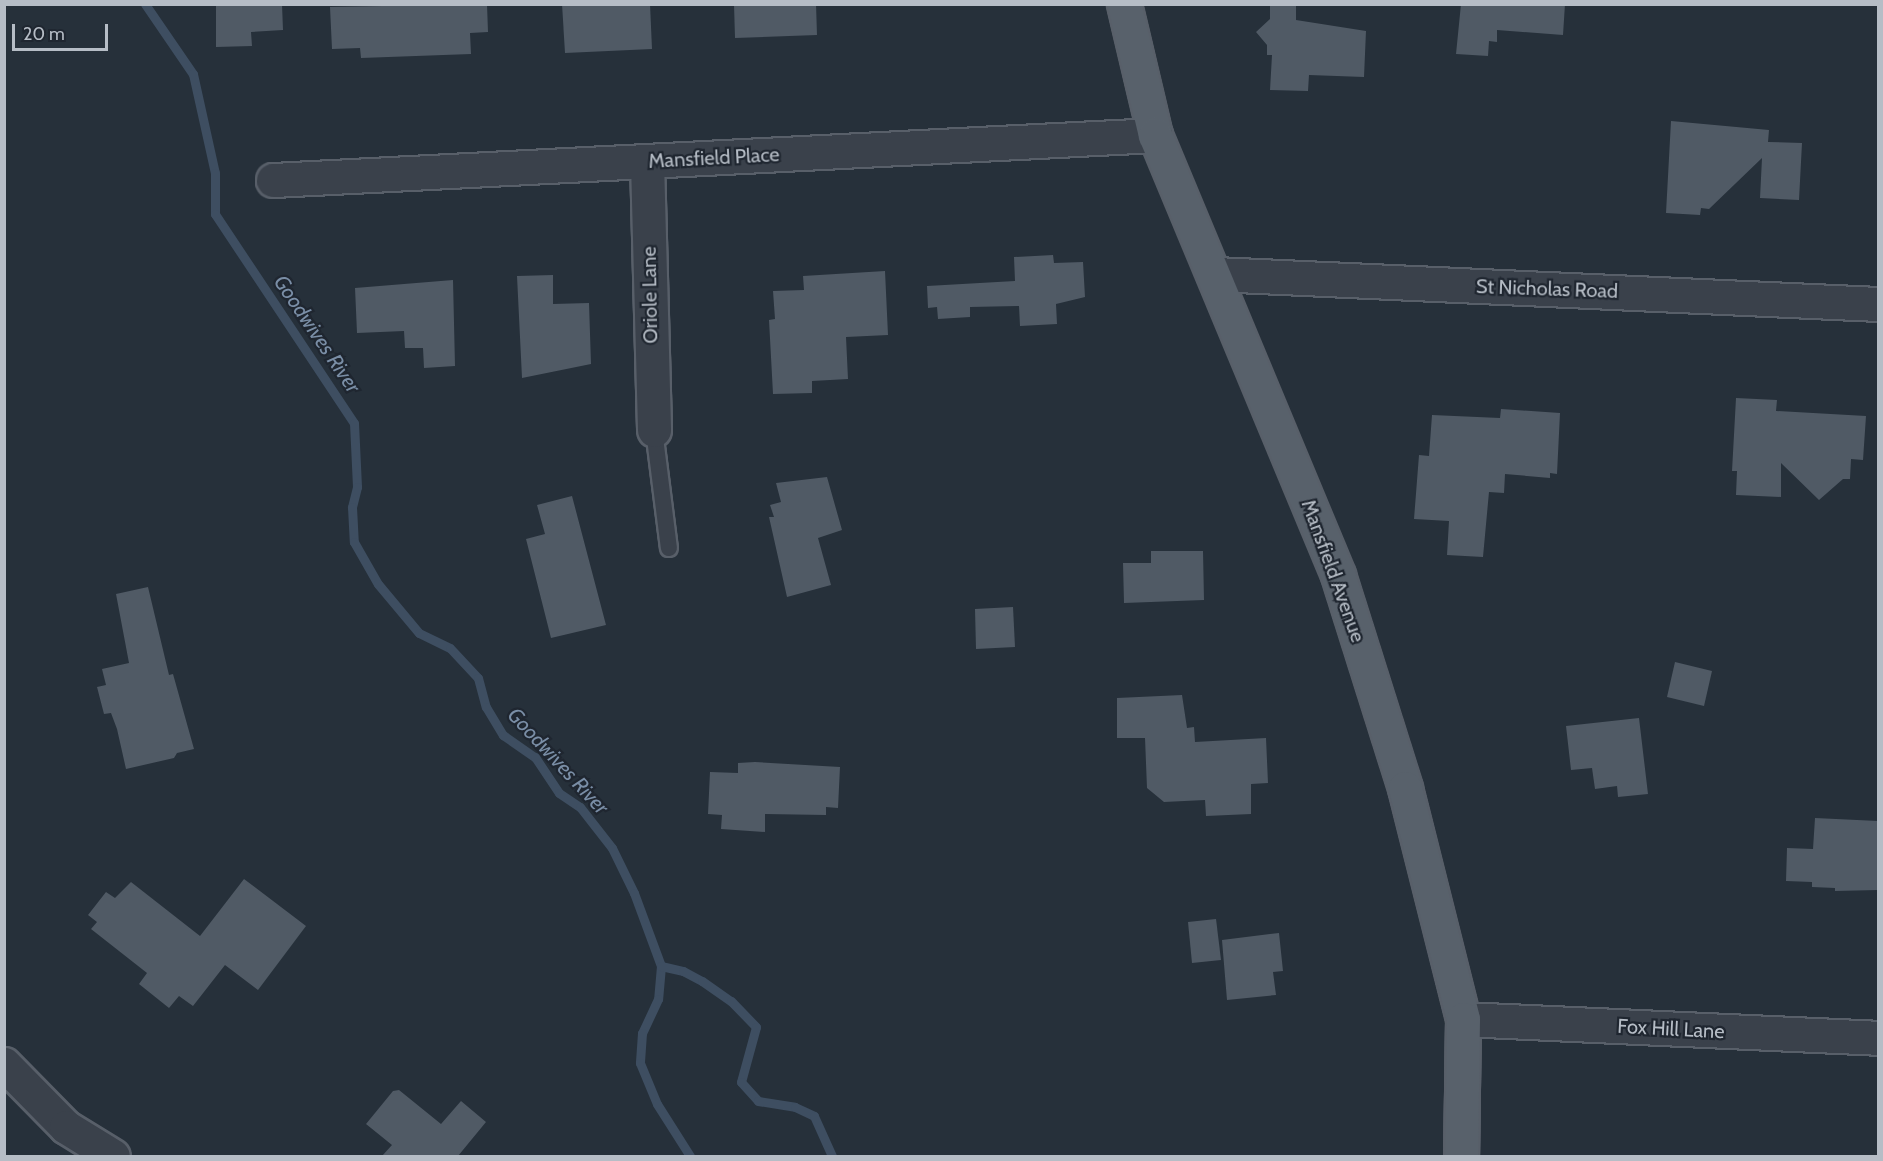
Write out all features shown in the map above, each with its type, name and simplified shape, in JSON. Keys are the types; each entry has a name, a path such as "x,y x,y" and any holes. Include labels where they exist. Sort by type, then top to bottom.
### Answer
{"main road":[{"name":"Mansfield Avenue","path":"1124,4 1155,135 1215,274 1338,575 1405,788 1463,1019 1461,1156"}],"street":[{"name":"Mansfield Place","path":"273,180 1155,135"},
{"name":"Oriole Lane","path":"647,161 654,430"},
{"name":"St Nicholas Road","path":"1215,274 1878,304"},
{"name":"Fox Hill Lane","path":"1463,1019 1878,1038"},
{"path":"4,1064 66,1127 113,1156"}],"lane":[{"path":"654,430 669,548"}],"building":[{"path":"216,4 282,4 283,30 251,32 252,46 216,47"},
{"path":"487,4 488,32 470,33 471,54 361,58 360,48 332,49 330,7"},
{"path":"562,4 650,4 652,49 565,53"},
{"path":"734,4 816,4 817,35 735,38"},
{"path":"1270,4 1296,4 1296,20 1366,31 1364,77 1309,75 1308,91 1270,90 1272,55 1267,55 1267,45 1256,32 1270,19"},
{"path":"1461,4 1565,4 1563,35 1497,30 1497,42 1489,41 1488,56 1456,54"},
{"path":"1671,121 1769,130 1768,142 1802,143 1799,200 1760,198 1762,158 1709,209 1701,208 1700,215 1666,213"},
{"path":"1053,255 1054,263 1083,262 1085,297 1056,304 1057,324 1020,326 1019,306 970,307 970,317 938,319 937,307 928,308 927,286 1015,281 1014,257"},
{"path":"885,271 888,335 846,337 848,379 812,381 812,393 773,394 769,320 775,319 773,291 804,290 803,276"},
{"path":"553,275 553,304 589,303 591,364 522,378 517,276"},
{"path":"453,280 455,366 424,368 423,348 405,348 404,331 357,333 355,288"},
{"path":"1736,398 1777,400 1776,411 1866,416 1863,460 1851,459 1850,479 1843,479 1819,500 1781,463 1781,497 1736,495 1737,471 1732,471"},
{"path":"1501,409 1560,413 1557,474 1550,473 1550,478 1505,474 1504,493 1489,492 1483,557 1447,555 1449,521 1414,519 1419,455 1429,456 1432,415 1500,418"},
{"path":"827,477 842,530 818,538 831,585 787,597 769,517 774,517 770,505 781,502 776,483"},
{"path":"572,496 606,625 551,638 526,539 545,534 537,505"},
{"path":"1151,551 1203,551 1204,600 1124,603 1123,563 1151,563"},
{"path":"148,587 169,675 173,674 194,749 177,753 174,758 126,769 117,729 111,713 104,714 97,687 106,685 102,669 129,663 116,594"},
{"path":"1013,607 1015,647 976,649 975,609"},
{"path":"1675,662 1712,671 1704,706 1667,697"},
{"path":"1182,695 1187,728 1194,727 1195,742 1266,738 1268,783 1251,784 1251,814 1206,816 1205,800 1164,802 1147,788 1145,738 1117,738 1117,698"},
{"path":"1639,718 1648,794 1618,797 1617,786 1595,789 1592,768 1571,770 1566,726"},
{"path":"738,763 840,767 838,808 826,807 826,815 765,814 765,832 721,829 722,815 708,814 710,772 738,773"},
{"path":"1815,818 1878,821 1878,890 1835,891 1835,888 1812,887 1812,882 1786,881 1787,848 1813,849"},
{"path":"244,879 306,926 258,990 225,965 193,1006 179,996 169,1008 139,984 147,973 91,929 97,922 88,915 106,892 115,898 131,882 200,936"},
{"path":"1216,919 1221,960 1192,963 1188,922"},
{"path":"1279,933 1283,971 1273,972 1276,995 1227,1000 1222,940"},
{"path":"399,1090 441,1124 461,1101 486,1122 458,1156 382,1156 392,1145 366,1124 393,1091"}],"waterway":[{"name":"Goodwives River","path":"145,4 193,74 215,173 215,214 354,423 357,487 352,507 354,542 378,584 419,633 450,648 478,678 486,707 503,735 535,757 559,793 580,807 612,848 634,893 661,966 658,999 642,1033 640,1063 657,1104 690,1156"},
{"path":"661,966 683,971 702,981 731,1001 756,1027 741,1082 758,1101 795,1107 814,1116 832,1156"}]}
